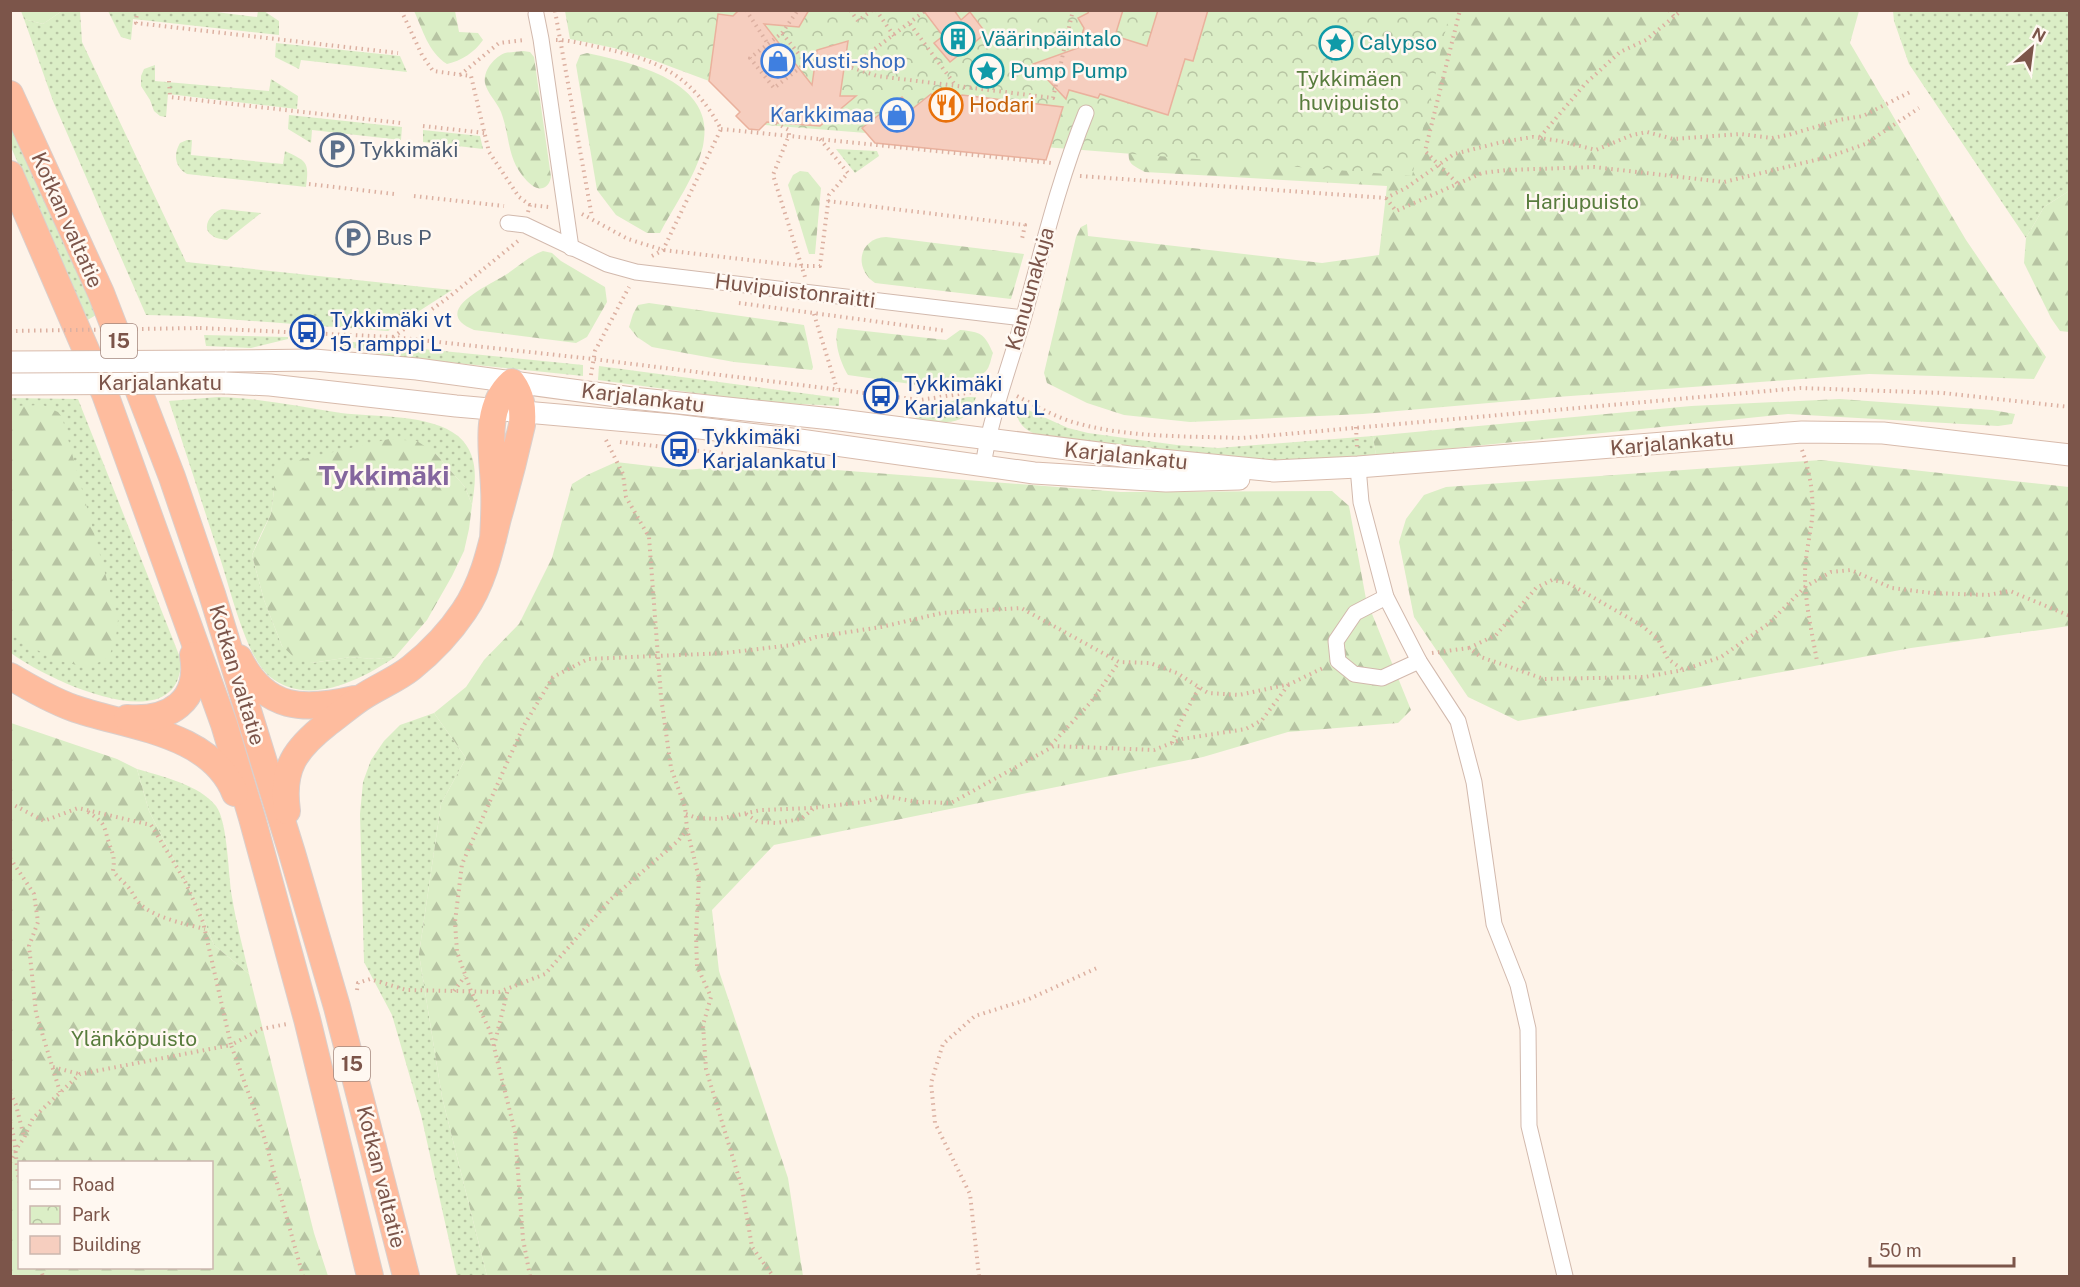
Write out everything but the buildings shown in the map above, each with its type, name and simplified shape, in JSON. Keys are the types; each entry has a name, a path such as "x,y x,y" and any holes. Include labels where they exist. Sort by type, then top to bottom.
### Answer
{"highway":[{"name":"Kotkan valtatie","path":"10,94 109,315 168,466 212,594 337,1007 406,1276"},
{"name":"Kotkan valtatie","path":"10,174 105,394 234,756 307,1020 370,1276"},
{"path":"292,853 285,798 286,779 296,753 305,742 361,698 412,668 449,631 478,587 487,563 514,459 523,411 518,391 512,382 499,397 494,409 490,440 495,509 493,539"},
{"path":"212,594 249,676 274,698 288,704 327,706 361,698"},
{"path":"103,717 153,718 175,709 185,699 192,689 195,676 186,619"},
{"path":"10,676 72,708 183,742 202,751 225,774 233,788 271,886"}],"main road":[{"name":"Karjalankatu","path":"10,362 314,360 417,369 632,398 831,419 1130,457 1275,471 1358,467 1796,433 1883,433 2070,454"},
{"name":"Karjalankatu","path":"10,384 225,382 800,440 1034,473 1166,481 1239,479 1275,471"}],"street":[{"path":"536,14 572,248"},
{"name":"Kanuunakuja","path":"983,466 987,439 1023,318 1056,194 1086,113"},
{"name":"Huvipuistonraitti","path":"508,223 525,225 607,264 636,272 1023,318"},
{"path":"1358,467 1361,502 1386,597 1419,661 1458,721 1474,782 1494,924 1518,985 1528,1029 1529,1126 1565,1276"},
{"path":"1386,597 1355,613 1336,641 1338,661 1354,674 1382,678 1419,661"}],"path":[{"path":"138,10 136,23 398,53"},
{"path":"402,10 422,55 433,71 471,76 489,152 529,207 517,207"},
{"path":"555,10 592,217 628,239 663,250 801,266 820,266 829,195 848,173 820,139"},
{"path":"747,10 768,44"},
{"path":"774,88 750,58 782,33 798,10"},
{"path":"850,10 858,21 874,10 894,36"},
{"path":"850,67 926,10"},
{"path":"773,94 774,88 806,63 850,67 877,76 1053,98 1073,10"},
{"path":"1458,183 1425,151 1460,10"},
{"path":"1669,10 1675,18"},
{"path":"1539,138 1585,84 1620,52 1646,40 1682,10"},
{"path":"910,24 956,86"},
{"path":"782,33 806,63"},
{"path":"460,75 499,43 541,39 561,40 643,58 666,69 696,92 706,103 721,129 663,250 649,259"},
{"path":"169,81 170,97 401,123"},
{"path":"1912,92 1903,94 1863,116 1772,138 1741,134 1673,139 1647,132 1632,135 1596,150 1533,137 1502,142 1454,154 1406,188 1386,198 1396,211 1482,173 1594,167 1724,182 1828,157 1865,144 1919,108"},
{"path":"776,123 789,130 789,135 773,174 806,279"},
{"path":"423,126 485,133"},
{"path":"309,184 394,194"},
{"path":"414,196 506,206"},
{"path":"828,201 1025,225 1022,239"},
{"path":"393,337 449,297 522,236"},
{"path":"590,381 595,351 630,286 640,290"},
{"path":"733,303 946,331"},
{"path":"814,314 837,389"},
{"path":"10,331 200,328 393,337 593,359 920,400 982,389"},
{"path":"1016,396 1042,410 1075,423 1117,432 1242,438 1801,388 1943,393 2070,407"},
{"path":"1796,433 1807,464 1812,499 1805,587 1817,661"},
{"path":"596,436 606,440 726,454"},
{"path":"606,440 623,474 626,496 649,537 661,697 671,768 686,814 687,829 699,878 697,966 711,997 703,1025 706,1069 742,1188 752,1247 773,1276"},
{"path":"1469,648 1480,657 1544,679 1646,677 1683,670 1721,657 1768,624 1805,587 1831,573 1851,570 1892,588 1931,593 1988,595 2010,591 2070,616"},
{"path":"1419,661 1430,653 1469,648 1496,635 1536,588 1552,580 1568,583 1641,625 1658,639 1668,659 1683,670"},
{"path":"530,1276 523,1239 515,1132 490,1031 471,991 457,952 455,922 462,864 523,727 553,676 588,659 724,653 792,645 816,637 881,627 942,613 1022,608 1119,662 1150,663 1178,673 1208,693 1239,695 1290,684 1338,661"},
{"path":"1047,750 1091,702 1119,662"},
{"path":"686,814 697,818 719,819 785,808 814,808 864,802 884,796 918,802 951,803 1054,746 1154,750 1182,739 1246,729 1262,720 1290,684"},
{"path":"1172,744 1177,728 1199,687"},
{"path":"10,804 44,821 78,808 150,825 184,879 205,929 231,1045 263,1133 304,1276"},
{"path":"746,813 758,822 777,823 801,819 814,808"},
{"path":"85,810 102,822 107,830 108,840 115,857 113,871 128,887 137,902 166,919 185,922 205,929"},
{"path":"357,990 358,983 370,979 406,990 499,992 545,974 611,899 678,842 687,829"},
{"path":"10,858 34,894 38,922 29,946 29,959 34,982 36,1013 60,1092"},
{"path":"979,1276 970,1194 935,1123 931,1083 944,1044 975,1016 1029,999 1097,968"},
{"path":"454,991 466,976"},
{"path":"494,1046 509,988"},
{"path":"53,1067 80,1074 231,1045 261,1029 287,1024"},
{"path":"10,1162 33,1118 80,1074"},
{"path":"10,1093 16,1105 24,1138"},
{"path":"10,1122 17,1148 18,1176"},
{"path":"10,1150 17,1148"}],"green space":[{"path":"200,10 257,17 258,11 264,11 279,21 279,35 133,19 131,40 121,37 108,11"},
{"name":"Harjupuisto","path":"1252,10 1859,11 1850,43 1966,240 2046,357 2034,379 1869,374 1363,414 1190,422 1124,415 1087,403 1047,383 1044,373 1076,237 1081,227 1087,224 1088,236 1322,263 1379,255 1387,186 1145,172 1130,162 1129,150"},
{"path":"21,11 62,11 43,24 24,19"},
{"path":"62,11 80,11 82,42 186,262 452,290 388,331 146,315 53,101 24,19 43,24"},
{"path":"414,11 455,11 459,32 478,33 483,40 467,55 447,64 431,47"},
{"name":"Tykkimäen huvipuisto","path":"565,11 1450,11 1412,176 751,124 709,81 614,48 570,39"},
{"path":"1893,11 2069,11 2069,191 2044,207 2026,238 1909,64 1894,21"},
{"path":"276,43 400,56 407,72 301,60 299,69 275,57"},
{"path":"530,52 534,57 551,177 547,185 541,188 529,183 515,165 501,112 485,83 488,69 497,58 505,53"},
{"path":"587,53 627,63 668,79 685,91 698,105 704,124 700,157 690,180 660,233 647,233 616,215 597,190 576,65 580,55"},
{"path":"155,65 155,81 269,91 271,79 298,96 297,109 168,94 166,117 160,116 154,111 141,86 144,69"},
{"path":"289,115 402,127 401,140 312,130 311,143 288,129"},
{"path":"10,123 96,315 86,321 11,147"},
{"path":"423,130 480,136 483,149 423,142"},
{"path":"192,140 191,155 283,164 285,151 305,164 307,168 306,187 187,174 180,168 176,156 180,143"},
{"path":"836,149 877,151 879,156 855,173"},
{"path":"800,171 808,172 821,188 815,254 809,254 788,185 793,175"},
{"path":"2069,191 2069,332 2060,331 2051,318 2024,263 2026,238 2044,207"},
{"path":"222,209 261,213 227,240 214,237 207,229 208,221 214,213"},
{"path":"886,237 1024,254 1011,299 875,283 864,270 862,255 870,243"},
{"path":"543,251 552,253 561,261 605,287 607,302 587,337 576,343 474,330 462,323 457,315 467,299"},
{"path":"649,303 804,325 812,370 734,362 652,347 637,337 629,327 638,305"},
{"path":"838,328 946,340 960,330 973,332 984,337 993,353 986,371 948,383 925,386 848,375 838,352 836,339"},
{"path":"204,335 288,337 288,339 251,348 206,346"},
{"path":"333,340 583,365 583,376 388,356 333,343"},
{"path":"599,366 839,398 839,406 762,402 598,380"},
{"path":"218,397 265,401 341,413 418,420 447,429 458,436 470,451 475,477 472,505 465,487 435,453 274,474 271,514 252,555 264,600 282,646 312,663 350,657 375,659 395,657 381,666 350,682 334,687 300,690 284,685 269,676 253,654 240,621 169,401"},
{"path":"967,397 976,397 972,408 960,419 944,422 916,419 917,411"},
{"path":"10,398 78,399 181,660 175,685 159,698 136,702 109,698 52,677 11,653"},
{"path":"1840,399 1992,410 2015,414 2012,424 1998,426 1788,414 1376,456 1373,436 1691,406"},
{"path":"1015,404 1068,428 1088,433 1177,445 1218,448 1373,436 1376,456 1269,461 1042,436 1030,432 1022,425 1017,416"},
{"path":"43,405 58,412 62,417 118,620 116,637 109,657 91,665 59,660 11,634 11,406"},
{"path":"389,439 417,441 435,453 465,487 472,505 464,551 427,620 395,657 375,659 350,657 312,663 296,659 282,646 264,600 252,555 271,514 274,474 282,464"},
{"path":"1821,460 2069,487 2069,626 1911,648 1518,721 1468,697 1414,617 1399,542 1406,519 1424,495 1446,487"},
{"path":"616,462 684,470 760,464 1121,492 1332,491 1349,506 1366,599 1411,710 1398,723 1288,732 1203,757 774,845 712,910 719,971 788,1178 803,1276 487,1276 442,1097 419,954 441,804 466,758 434,713 466,687 484,660 519,624 552,558 572,484"},
{"path":"434,713 466,758 441,804 419,954 442,1097 487,1276 457,1276 421,1115 392,1015 364,962 360,814 363,782 371,760 384,741 400,725"},
{"name":"Ylänköpuisto","path":"11,723 117,759 137,769 149,811 202,915 214,945 249,974 314,1233 328,1276 11,1276"},
{"path":"137,769 190,787 200,792 216,806 223,824 232,897 249,974 214,945 202,915 149,811"}],"place":[{"name":"Väärinpäintalo","path":"958,39"},
{"name":"Calypso","path":"1336,43"},
{"name":"Kusti-shop","path":"778,61"},
{"name":"Pump Pump","path":"987,71"},
{"name":"Hodari","path":"946,105"},
{"name":"Karkkimaa","path":"897,115"},
{"name":"Tykkimäki","path":"337,150"},
{"name":"Bus P","path":"353,238"},
{"name":"Tykkimäki vt 15 ramppi L","path":"307,332"},
{"name":"Tykkimäki Karjalankatu L","path":"881,396"},
{"name":"Tykkimäki Karjalankatu I","path":"679,449"}],"district":[{"name":"Tykkimäki","path":"384,476"}]}
